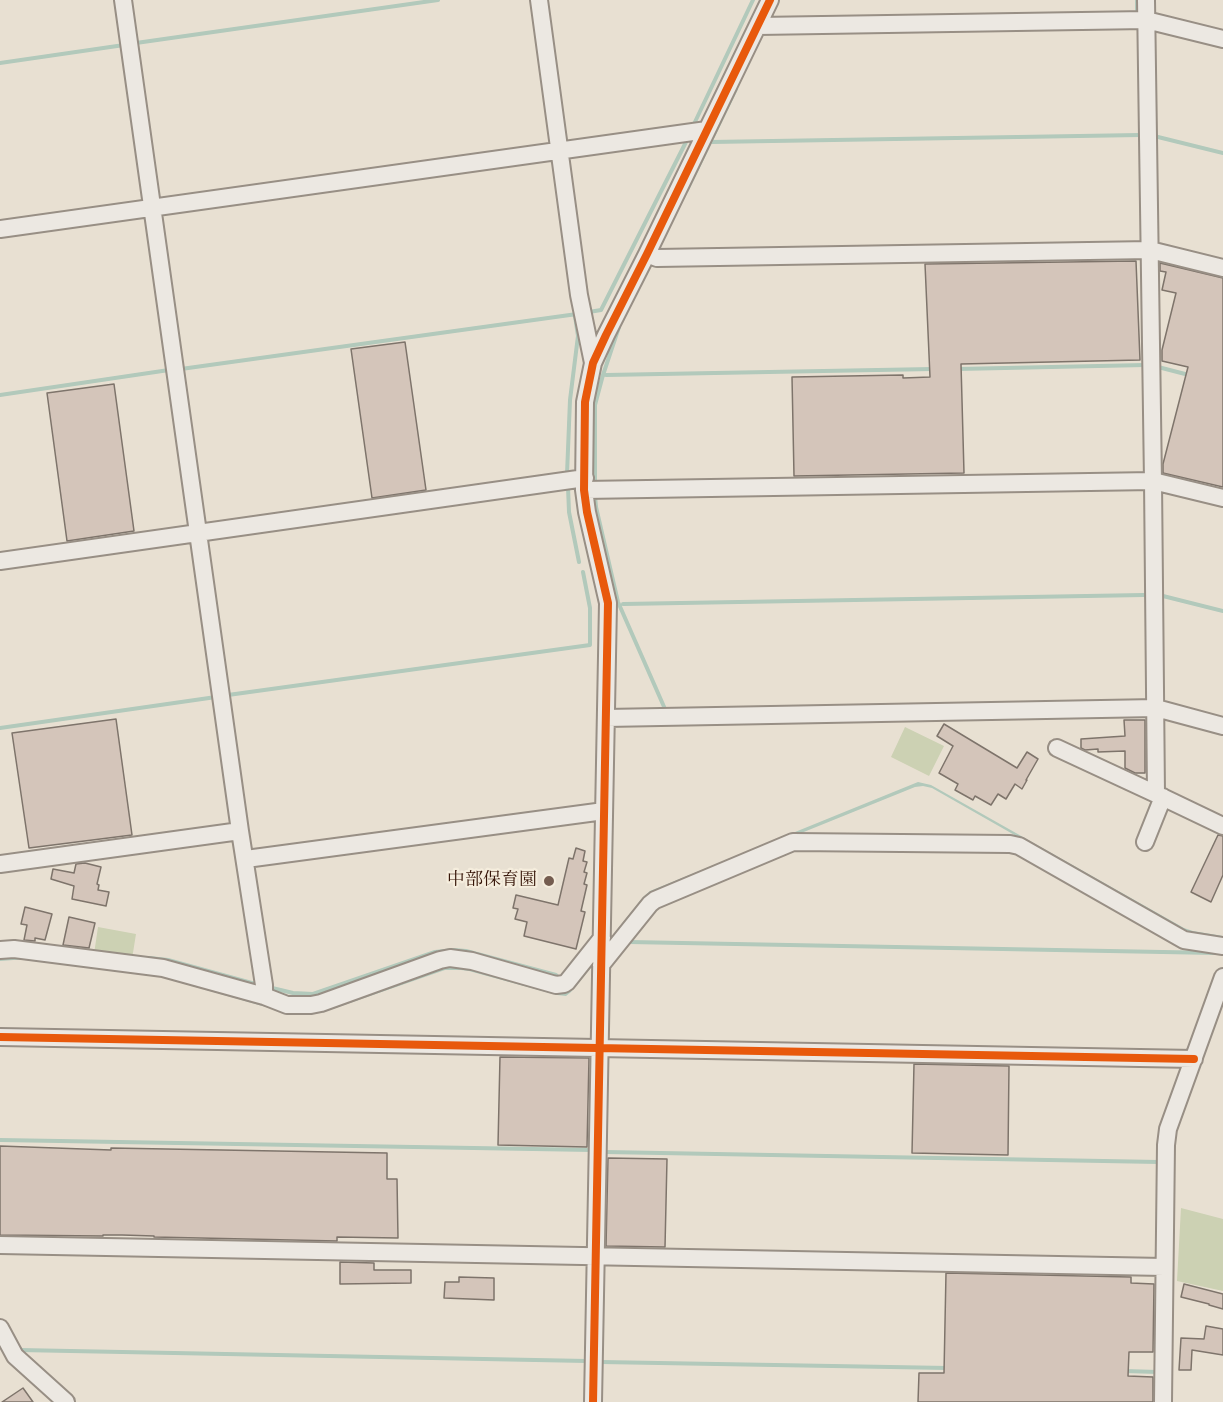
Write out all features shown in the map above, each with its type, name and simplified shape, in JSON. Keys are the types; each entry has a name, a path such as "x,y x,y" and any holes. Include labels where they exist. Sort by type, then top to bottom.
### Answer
{"street":[{"path":"123,0 264,996"},
{"path":"539,0 579,295 593,363"},
{"path":"593,1402 608,603 587,512 584,484 585,402 593,363 770,0"},
{"path":"1144,842 1160,795 1156,708 1146,0"},
{"path":"758,26 1146,20 1223,39"},
{"path":"0,229 707,130"},
{"path":"647,254 657,258 1150,250 1223,268"},
{"path":"0,561 198,533 584,484 1154,481 1223,498"},
{"path":"606,718 1156,708 1223,726"},
{"path":"1057,748 1223,826"},
{"path":"246,859 604,811"},
{"path":"0,864 240,831"},
{"path":"0,950 14,949 163,968 264,996 287,1005 321,1003 450,958 472,961 556,986 567,982 656,900 793,842 1010,844 1019,846 1184,940 1223,946"},
{"path":"1163,1402 1168,1129 1223,977"},
{"path":"0,1037 1194,1059"},
{"path":"0,1245 1164,1267"},
{"path":"0,1328 15,1356 66,1402"}],"shaded area":[{"path":"905,727 944,746 929,776 891,757"},
{"path":"918,782 931,785 1184,928 1223,936 1223,939 1193,935 1183,931 932,788 923,786 915,787 653,893 566,996 469,971 445,970 324,1012 296,1014 161,977 27,959 0,961 0,958 26,956 162,974 322,1009 443,968 462,966 563,993 571,988 650,891"},
{"path":"98,927 136,934 132,959 94,954"},
{"path":"1181,1208 1223,1219 1223,1291 1177,1281"}],"building":[{"path":"1136,261 1140,360 961,364 964,473 794,476 792,377 903,375 903,378 930,377 925,264"},
{"path":"1160,263 1223,278 1223,487 1163,473 1163,464 1188,367 1162,361 1162,350 1176,293 1162,290 1166,272 1160,271"},
{"path":"405,342 426,490 372,498 351,349"},
{"path":"114,384 134,531 67,541 47,393"},
{"path":"116,719 132,835 29,848 12,733"},
{"path":"1124,720 1145,720 1145,773 1135,773 1125,768 1125,751 1098,752 1098,749 1081,748 1081,739 1125,736"},
{"path":"944,724 1017,768 1027,752 1038,759 1022,789 1015,784 1006,799 998,794 991,805 975,796 973,800 955,790 958,784 939,773 953,746 937,736"},
{"path":"1218,835 1223,836 1223,875 1211,902 1191,892"},
{"path":"576,848 585,851 583,861 587,862 584,872 587,873 584,884 587,885 581,911 585,912 576,949 524,936 527,922 515,919 518,909 513,908 516,895 558,905 569,858 573,859"},
{"path":"85,863 101,867 97,884 99,885 98,890 109,892 106,906 72,899 74,886 51,879 53,869 74,873 76,864"},
{"path":"25,907 52,914 45,940 35,938 35,941 24,940 27,925 21,924"},
{"path":"69,917 95,923 89,948 63,945"},
{"path":"500,1057 589,1058 587,1147 498,1145"},
{"path":"914,1064 1009,1066 1008,1155 912,1153"},
{"path":"0,1146 111,1150 111,1148 387,1153 387,1179 397,1179 398,1238 337,1237 337,1241 122,1235 0,1235"},
{"path":"608,1158 667,1159 665,1247 606,1246"},
{"path":"340,1262 374,1263 374,1270 411,1270 411,1283 340,1284"},
{"path":"946,1273 1131,1277 1131,1283 1154,1284 1153,1352 1129,1352 1128,1376 1153,1377 1153,1402 918,1402 919,1373 944,1373"},
{"path":"459,1277 494,1278 494,1300 444,1298 445,1282 459,1282"},
{"path":"1184,1284 1223,1294 1223,1309 1181,1297"},
{"path":"1206,1326 1223,1329 1223,1355 1192,1350 1191,1370 1179,1370 1181,1338 1204,1339"},
{"path":"23,1388 33,1402 2,1402"}],"waterway":[{"path":"136,43 438,0"},
{"path":"694,124 753,0"},
{"path":"1137,0 1137,10"},
{"path":"0,63 124,45"},
{"path":"687,190 736,89"},
{"path":"711,142 1140,135"},
{"path":"1154,136 1223,153"},
{"path":"589,312 601,310 687,140"},
{"path":"181,369 577,314"},
{"path":"567,474 570,400 578,336 575,316"},
{"path":"595,484 595,405 619,327"},
{"path":"958,369 1145,365"},
{"path":"1158,367 1189,375"},
{"path":"606,375 932,369"},
{"path":"0,395 169,370"},
{"path":"568,487 569,512 579,562"},
{"path":"595,496 618,602 665,709"},
{"path":"228,695 590,645 590,608 583,572"},
{"path":"623,604 1144,595"},
{"path":"1163,596 1223,611"},
{"path":"0,728 216,697"},
{"path":"629,942 1216,953"},
{"path":"268,987 293,993 313,994 435,952 454,950 466,951 556,975"},
{"path":"149,958 168,960 259,985"},
{"path":"0,1140 592,1150"},
{"path":"605,1152 1159,1162"},
{"path":"19,1350 587,1361"},
{"path":"601,1362 948,1368"},
{"path":"1124,1371 1158,1372"}],"cycle path":[{"path":"593,1402 608,603 584,490 585,402 593,363 770,0"},
{"path":"0,1037 1194,1059"}],"place":[{"name":"中部保育園","path":"549,881"}]}
